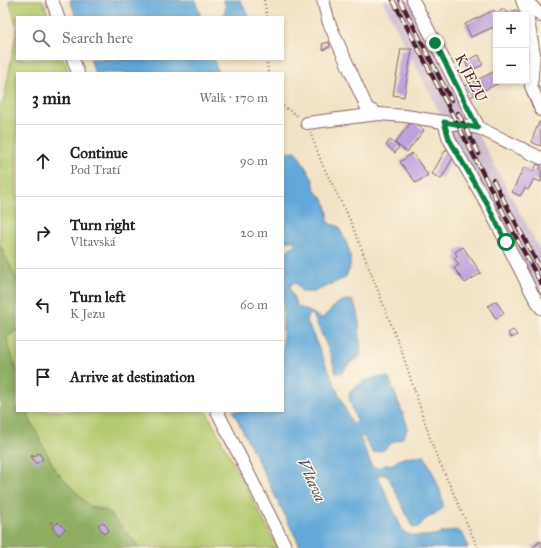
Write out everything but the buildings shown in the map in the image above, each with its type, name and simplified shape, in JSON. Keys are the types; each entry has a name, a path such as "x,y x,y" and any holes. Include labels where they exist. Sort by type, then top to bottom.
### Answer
{"street":[{"path":"52,0 58,16"},
{"path":"323,0 329,23 366,108 378,114"},
{"name":"K JEZU","path":"413,0 478,128"},
{"path":"522,0 526,10 534,54 531,86 541,110"},
{"path":"526,0 541,16"},
{"path":"73,60 78,72"},
{"path":"307,122 378,114 406,116 478,128 541,158"},
{"path":"444,122 449,139 487,204 541,308"},
{"path":"218,412 286,548"}],"path":[{"path":"264,0 267,16"},
{"path":"267,60 268,72"},
{"path":"284,107 307,122 322,164 351,222 402,352 434,450 478,548"}],"shaded area":[{"path":"382,0 410,0 488,153 541,252 541,302 443,119"}],"green space":[{"path":"9,0 43,0 49,16 16,16 16,24"},
{"path":"16,34 16,60 64,60 69,72 16,72 16,279 0,245 0,104 4,100"},
{"path":"0,245 16,279 16,330 7,338 16,370 16,412 28,412 30,420 55,470 89,506 107,511 140,548 0,548"},
{"path":"16,330 16,370 7,338"},
{"path":"28,412 207,412 278,548 140,548 107,511 89,506 55,470 30,420"}],"water":[{"path":"70,0 195,0 201,16 76,16"},
{"path":"223,0 240,0 248,16 223,16 226,7"},
{"path":"90,60 214,60 218,72 95,72"},
{"name":"Vltava","path":"296,151 313,180 315,190 325,201 328,221 330,224 338,226 343,235 351,261 350,269 345,278 314,292 302,292 295,283 291,284 290,288 297,306 313,313 321,319 339,302 348,300 353,301 359,320 360,356 349,364 342,373 336,373 330,353 313,315 309,314 306,319 352,424 357,422 349,398 350,391 363,382 377,378 388,377 391,383 408,427 404,437 390,444 384,450 373,453 363,436 360,437 372,467 378,468 393,464 400,459 424,455 439,488 443,508 427,518 419,527 413,528 389,478 385,475 377,474 403,531 410,535 422,536 440,534 455,530 459,531 462,534 468,548 301,548 233,412 284,412 284,274 287,273 284,256 286,251 296,244 294,241 284,242 284,153"}],"railway":[{"path":"393,0 541,283"},
{"path":"400,0 451,100"},
{"path":"458,113 479,154"},
{"path":"493,180 541,270"}],"route":[{"path":"435,43 478,128 444,122 449,139 487,204 506,242"}]}
